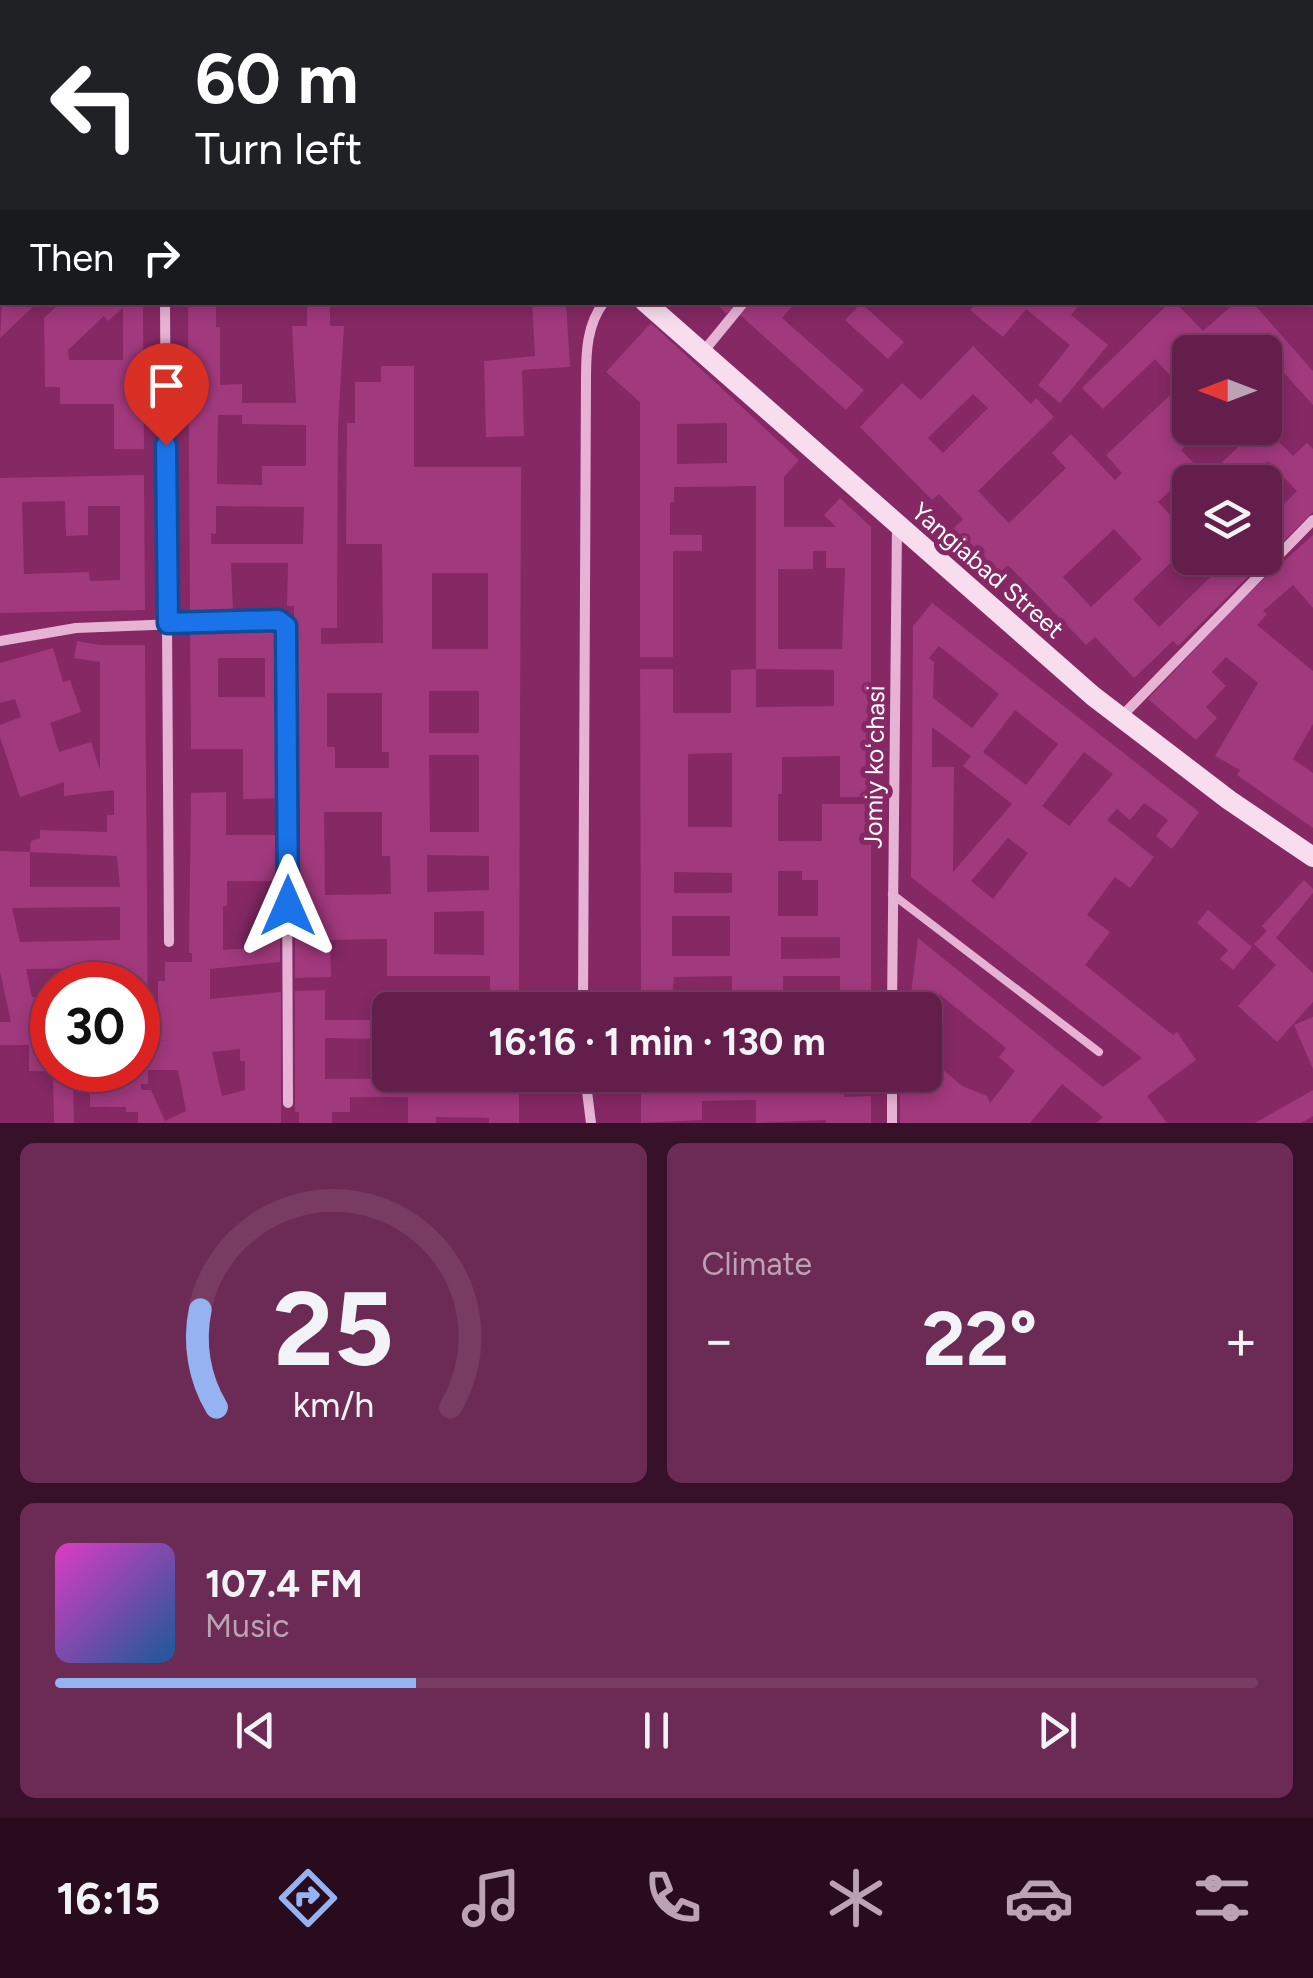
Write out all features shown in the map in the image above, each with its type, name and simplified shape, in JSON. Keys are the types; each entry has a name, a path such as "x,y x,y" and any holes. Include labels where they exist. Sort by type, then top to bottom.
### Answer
{"street":[{"path":"165,305 169,942"},
{"path":"583,992 586,363 592,326 602,305"},
{"name":"Yangiabad Street","path":"648,305 1120,718 1313,857"},
{"path":"703,352 742,305"},
{"path":"1120,718 1313,520"},
{"name":"Jomiy koʻchasi","path":"892,992 897,524"},
{"path":"0,641 76,628 168,623 278,620 286,626 288,1102"},
{"path":"587,1092 591,1123"},
{"path":"892,1092 892,1123"}],"lane":[{"path":"892,894 1098,1052"}],"building":[{"path":"2,305 35,305 0,338"},
{"path":"58,305 143,305 144,449 114,449 114,404 60,404 60,387 45,387 44,318","holes":["123,308 123,360 69,360 68,350 104,316 108,321"]},
{"path":"188,305 216,305 220,385 242,384 242,403 296,403 292,326 307,326 307,305 330,305 330,326 344,326 338,425 337,628 321,628 321,644 383,643 382,544 346,544 347,423 355,423 355,382 381,382 381,366 414,366 414,467 521,467 519,992 490,992 490,976 387,976 387,939 330,940 331,977 295,978 294,606 287,606 288,563 231,563 233,609 190,611","holes":["218,415 242,415 242,424 306,425 306,466 262,466 262,485 217,484","216,506 304,507 303,544 211,544 211,533 216,534","432,573 488,573 488,649 432,649","429,691 479,691 479,733 429,733","327,693 382,693 382,752 389,752 389,768 335,768 335,747 327,747","429,755 479,755 479,832 430,832","324,812 382,812 382,856 390,856 391,894 325,895","427,855 489,856 489,890 427,892","484,911 484,955 434,954 434,912"]},
{"path":"532,305 566,305 570,367 522,370 524,436 486,437 484,361 535,356"},
{"path":"718,305 736,305 726,314"},
{"path":"748,305 793,305 782,318 864,390 846,410 740,315"},
{"path":"863,305 904,342 888,359 845,320"},
{"path":"974,305 1079,305 1071,315 1108,345 1060,403 1038,385 1070,345 1026,309 1003,337 970,310"},
{"path":"1167,305 1178,305 1203,331 1233,305 1255,305 1281,335 1172,335 1172,377 1155,359 1103,409 1082,388"},
{"path":"651,323 799,460 784,477 784,527 836,527 824,515 840,498 871,527 871,797 840,797 840,756 782,757 778,841 822,841 822,804 871,804 871,992 840,992 840,976 783,976 783,992 732,992 732,976 674,977 673,992 641,992 640,669 673,669 673,713 731,713 731,670 756,669 756,486 674,487 670,535 702,535 702,551 673,551 673,657 640,657 640,402 606,372","holes":["727,423 727,463 677,464 677,424","813,551 826,551 826,568 845,568 842,649 778,649 778,569 813,569","756,669 834,670 834,706 756,707","732,753 732,827 688,827 688,754","778,871 802,871 802,880 818,880 818,916 778,916","674,872 732,873 732,893 674,893","672,916 730,916 730,956 672,956","781,937 840,937 840,958 781,959"]},
{"path":"1282,336 1313,371 1313,405 1282,371"},
{"path":"973,346 1031,404 1036,398 1054,417 978,491 1009,523 1066,468 1052,453 1071,434 1115,480 1122,473 1106,455 1172,393 1172,445 1186,445 1181,450 1196,465 1172,465 1172,489 1158,502 1172,516 1172,561 1133,599 1159,627 1213,575 1250,575 1178,646 1173,641 1134,678 1095,637 1086,645 1008,565 997,575 953,529 963,519 939,494 932,500 860,427 902,383 921,400","holes":["973,394 988,408 943,453 928,438","1114,529 1142,559 1091,607 1063,577"]},
{"path":"1307,443 1313,449 1313,512 1282,543 1282,506 1297,491 1282,475 1282,465 1268,461 1264,465 1219,465 1240,445 1282,445 1293,456"},
{"path":"144,475 145,610 0,613 0,478","holes":["65,501 66,536 88,535 88,506 120,506 120,580 90,581 89,572 24,574 22,502"]},
{"path":"1313,535 1313,608 1293,585 1263,611 1267,614 1257,625 1313,671 1313,724 1293,759 1313,773 1313,828 1237,775 1240,770 1215,756 1258,683 1226,657 1212,672 1226,686 1206,707 1217,718 1196,740 1148,699 1246,595 1268,575 1282,575 1282,563"},
{"path":"932,603 1199,812 1172,849 1156,836 1168,820 1144,803 1130,820 1117,809 1107,820 1154,857 1130,888 1115,877 1087,915 1110,932 1085,965 1173,1035 1177,1032 1196,1060 1147,1096 1167,1123 1096,1123 1103,1117 1062,1084 1030,1123 900,1123 900,1092 942,1092 942,1069 962,1086 987,1096 990,1103 1015,1071 999,1057 1006,1048 942,996 942,992 911,992 918,938 1103,1087 1142,1058 911,877 913,626","holes":["939,646 999,694 972,728 933,698 934,662 929,658","1015,710 1058,744 1026,785 983,752","932,727 971,756 963,766 1012,804 953,872 954,767 932,767","1084,752 1113,774 1069,826 1042,806","1008,838 1028,853 993,899 971,881"]},
{"path":"280,632 280,798 243,799 243,749 191,749 190,633","holes":["218,658 265,658 265,697 218,697"]},
{"path":"77,641 145,645 147,962 30,962 30,969 26,969 30,988 30,1071 29,1045 0,1045 0,1022 11,1022 0,972 0,851 30,852 31,841 40,838 40,830 107,832 107,815 114,815 114,790 64,796 64,782 20,797 0,737 0,725 21,717 15,699 0,703 0,663 53,648 63,682 70,680 81,712 50,723 59,752 91,742 100,770 100,662 74,658","holes":["30,852 117,856 120,887 30,887","120,907 120,940 20,942 12,908"]},
{"path":"226,792 226,835 280,835 280,881 227,881 223,950 251,948 250,930 280,930 280,962 210,969 210,999 281,992 281,1123 138,1123 138,1112 126,1112 126,1107 90,1107 90,1092 152,1092 165,1121 186,1111 178,1070 160,1070 160,981 165,981 165,962 192,962 191,793","holes":["240,1049 240,1061 245,1061 245,1090 222,1096 212,1052"]},
{"path":"1304,880 1313,893 1276,938 1313,973 1313,1002 1277,1042 1238,1006 1276,965 1254,944 1267,931 1262,926"},
{"path":"1208,910 1252,947 1233,970 1220,959 1228,950 1197,923"},
{"path":"325,990 325,1020 372,1020 372,1039 325,1038 325,1079 372,1079 372,1092 519,1092 519,1123 436,1117 436,1123 408,1123 408,1097 350,1097 350,1112 332,1112 332,1123 299,1123 299,1112 295,1112 295,991"},
{"path":"1313,1017 1313,1069 1294,1025"},
{"path":"1313,1090 1313,1116 1301,1123 1255,1123"},
{"path":"53,1092 73,1092 74,1123 54,1123"},
{"path":"641,1092 844,1092 844,1097 871,1096 871,1123 756,1123 756,1100 702,1101 702,1120 641,1123"}],"route":[{"path":"166,445 168,623 278,620 286,626 288,906"}]}
